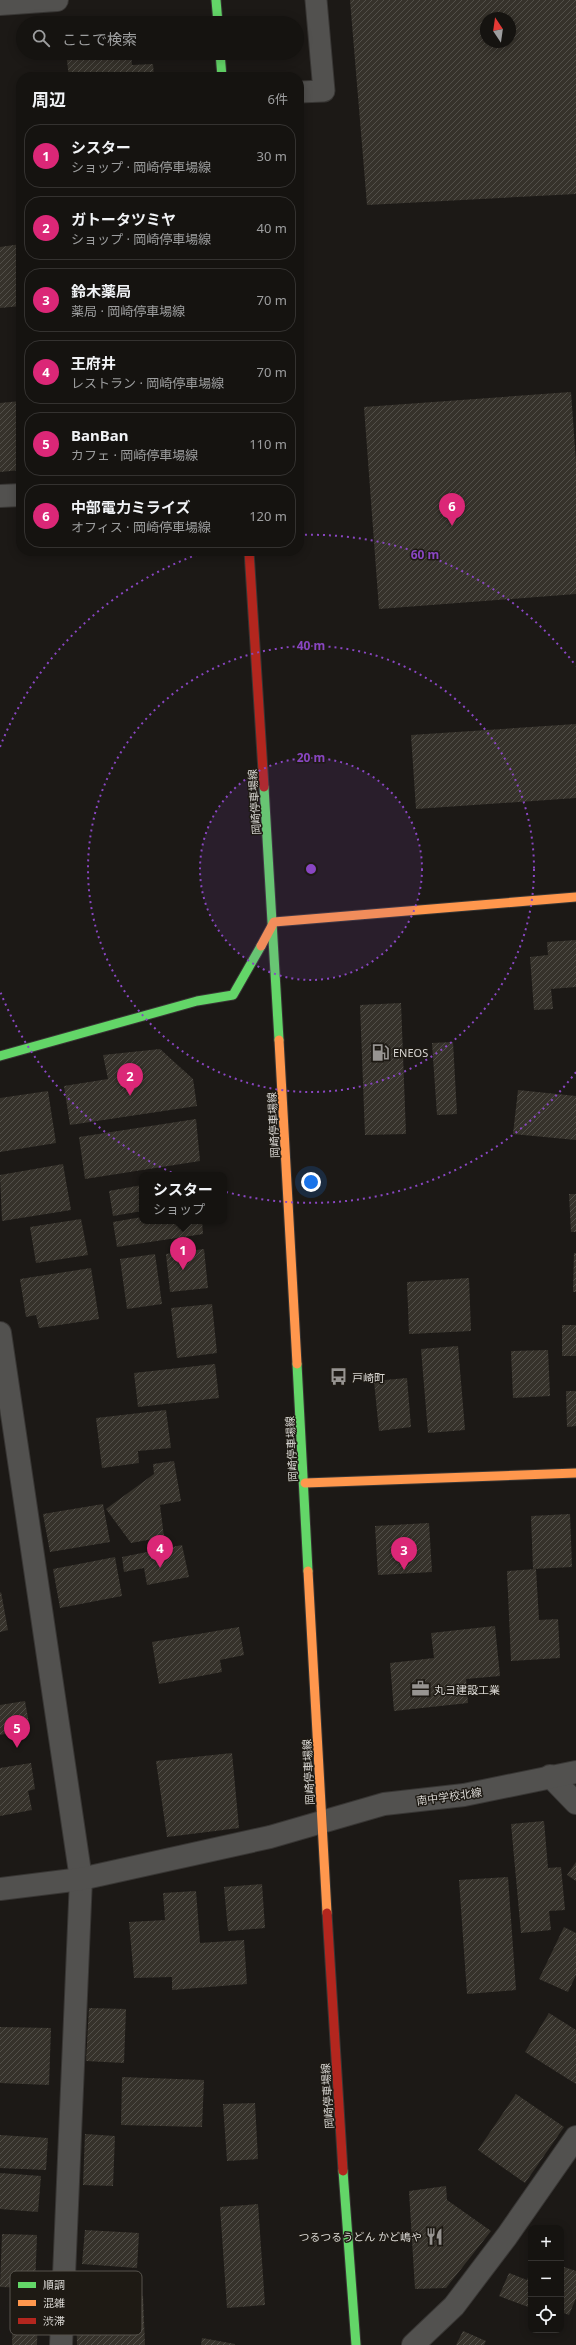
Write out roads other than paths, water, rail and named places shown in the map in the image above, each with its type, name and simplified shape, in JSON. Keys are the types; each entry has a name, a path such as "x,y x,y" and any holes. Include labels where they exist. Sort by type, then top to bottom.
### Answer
{"main road":[{"path":"216,0 217,16"},
{"path":"221,60 222,72"},
{"name":"岡崎停車場線","path":"249,556 274,922 323,1820 325,1884 356,2345"},
{"path":"0,1056 197,1001 233,994 274,922 576,897"},
{"path":"305,1483 576,1473"}],"street":[{"path":"0,4 57,0"},
{"path":"0,496 16,495"},
{"path":"0,1333 81,1879 63,2271"},
{"name":"南中学校北線","path":"0,1889 81,1879 270,1837 323,1820 384,1804 464,1795 550,1776 576,1772"},
{"path":"550,1776 576,1803"},
{"path":"413,2345 454,2306 507,2236 576,2137"},
{"path":"60,2335 60,2345"}],"lane":[{"path":"304,92 324,91 316,0"}],"place":[{"name":"中部電力ミライズ","path":"452,526"},
{"name":"ENEOS","path":"380,1052"},
{"name":"ガトータツミヤ","path":"130,1096"},
{"name":"シスター","path":"183,1270"},
{"name":"戸崎町","path":"339,1377"},
{"name":"王府井","path":"160,1568"},
{"name":"鈴木薬局","path":"404,1570"},
{"name":"丸ヨ建設工業","path":"421,1689"},
{"name":"BanBan","path":"17,1748"},
{"name":"つるつるうどん かど嶋や","path":"435,2236"}]}
